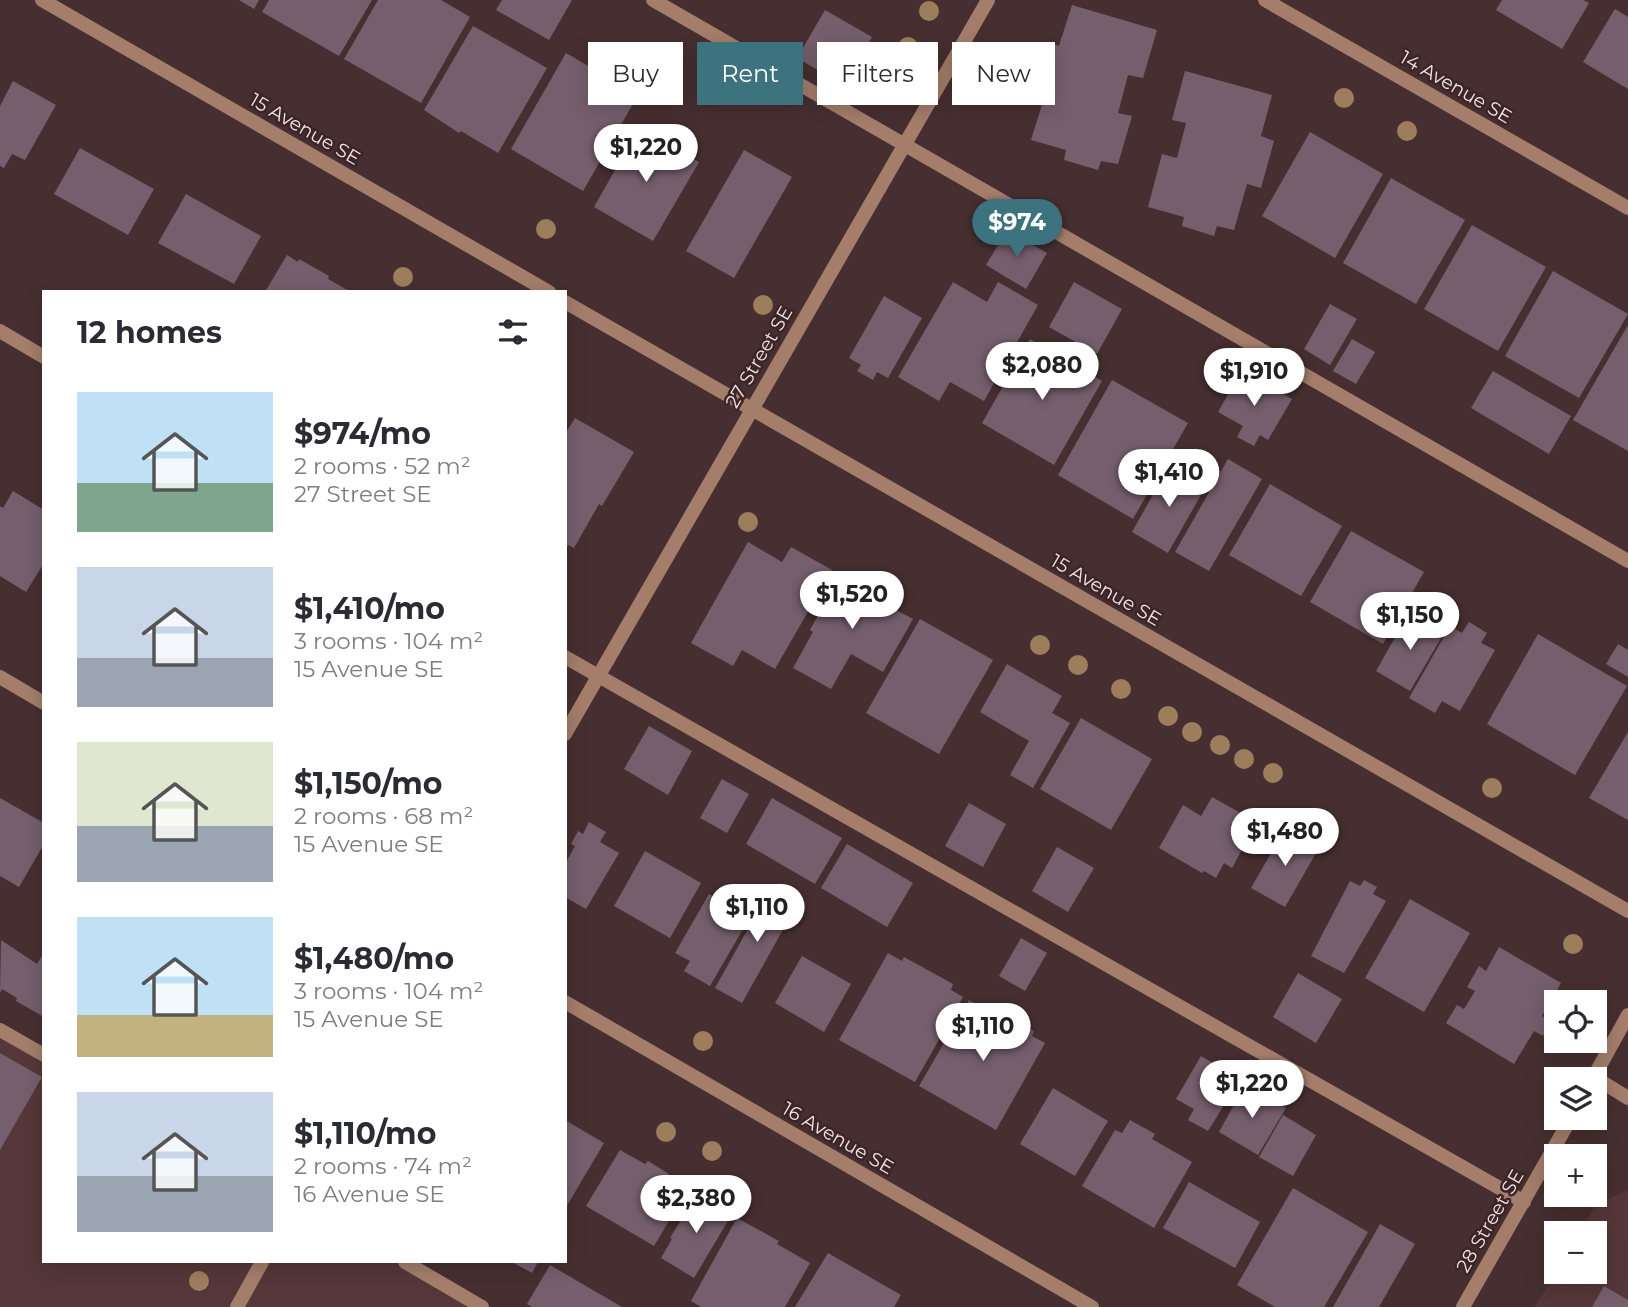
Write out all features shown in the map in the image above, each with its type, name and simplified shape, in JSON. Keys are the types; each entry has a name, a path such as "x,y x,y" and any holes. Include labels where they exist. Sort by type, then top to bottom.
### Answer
{"street":[{"name":"15 Avenue SE","path":"43,0 546,290"},
{"path":"653,0 1628,561"},
{"name":"27 Street SE","path":"567,731 988,0"},
{"name":"14 Avenue SE","path":"1265,0 1628,208"},
{"name":"15 Avenue SE","path":"567,303 1628,911"},
{"path":"0,331 42,356"},
{"path":"567,658 1524,1202"},
{"path":"0,677 42,701"},
{"name":"16 Avenue SE","path":"567,1003 1092,1307"},
{"path":"1599,1067 1628,1015"},
{"path":"0,1030 42,1054"},
{"path":"1607,1086 1628,1098"},
{"name":"28 Street SE","path":"1463,1307 1564,1130"},
{"path":"237,1307 261,1263"},
{"path":"407,1263 482,1307"}],"shaded area":[{"path":"0,1035 42,1058 42,1263 408,1263 487,1307 0,1307"},
{"path":"1628,1191 1628,1307 1535,1307 1549,1284 1607,1284 1607,1221 1586,1221 1595,1207 1607,1207 1607,1199"}],"building":[{"path":"239,0 259,0 254,9"},
{"path":"269,0 372,0 339,56 262,12"},
{"path":"378,0 441,0 470,17 421,103 344,59"},
{"path":"502,0 572,0 549,40 496,10"},
{"path":"1502,0 1583,0 1589,3 1562,49 1496,10"},
{"path":"1072,5 1157,30 1143,78 1128,75 1118,113 1132,116 1118,164 1101,161 1098,170 1064,160 1066,150 1031,140 1042,105 1055,105 1055,45 1059,46"},
{"path":"1615,9 1628,17 1628,89 1583,62"},
{"path":"825,10 872,37 869,42 817,42 817,70 803,62 803,48"},
{"path":"473,26 547,68 498,153 461,131 459,133 424,110"},
{"path":"566,53 588,66 588,105 632,105 583,191 511,149"},
{"path":"1185,71 1272,95 1261,136 1274,141 1261,188 1247,184 1234,230 1217,226 1214,236 1182,226 1184,217 1148,207 1162,154 1177,158 1186,123 1172,120"},
{"path":"13,81 56,105 25,160 12,154 4,168 0,166 0,106"},
{"path":"639,128 699,162 653,241 594,207"},
{"path":"1310,132 1383,174 1335,258 1262,216"},
{"path":"80,148 154,189 128,235 54,194"},
{"path":"744,150 792,177 734,278 686,251"},
{"path":"1391,178 1465,220 1416,304 1343,263"},
{"path":"186,194 261,236 234,284 158,243"},
{"path":"1472,225 1546,267 1498,351 1424,309"},
{"path":"1007,230 1047,253 1026,289 986,265"},
{"path":"287,255 329,276 328,279 347,290 266,290"},
{"path":"1553,271 1628,314 1579,398 1505,356"},
{"path":"953,282 987,302 998,282 1038,305 984,401 950,382 939,401 898,377"},
{"path":"1074,282 1122,309 1097,354 1049,327"},
{"path":"884,296 922,318 888,378 877,372 873,380 857,371 861,365 849,358"},
{"path":"1330,304 1357,319 1330,365 1304,349"},
{"path":"1628,325 1628,451 1573,420"},
{"path":"1030,339 1102,381 1054,465 982,423"},
{"path":"1352,339 1375,352 1356,384 1333,371"},
{"path":"1242,370 1292,399 1268,440 1260,435 1254,446 1237,437 1243,426 1218,412"},
{"path":"1493,371 1571,416 1549,454 1471,408"},
{"path":"1112,380 1188,423 1133,519 1058,475"},
{"path":"575,418 634,452 602,506 599,504 574,548 567,547 567,431"},
{"path":"1228,459 1262,479 1209,571 1175,552"},
{"path":"1169,466 1206,486 1168,553 1132,532"},
{"path":"1270,484 1342,526 1301,596 1229,555"},
{"path":"13,491 42,509 42,566 26,592 0,576 0,506 3,508"},
{"path":"1351,531 1424,572 1383,644 1310,602"},
{"path":"748,542 782,562 791,547 832,570 775,669 742,650 733,666 691,643"},
{"path":"870,573 886,582 876,599 913,619 883,672 851,654 831,689 793,668 840,575 863,587"},
{"path":"1409,613 1444,633 1410,691 1376,671"},
{"path":"920,619 993,660 939,754 866,713"},
{"path":"1469,622 1487,633 1481,643 1495,650 1460,711 1442,701 1435,713 1409,698 1450,626 1462,633"},
{"path":"1538,634 1627,686 1575,775 1487,724"},
{"path":"1618,644 1628,650 1628,677 1606,664"},
{"path":"1007,664 1062,696 1052,713 1070,723 1033,788 1010,775 1029,741 980,712"},
{"path":"1081,718 1152,759 1111,830 1040,789"},
{"path":"649,726 692,751 668,795 624,769"},
{"path":"1628,732 1628,820 1589,798"},
{"path":"722,779 749,794 727,833 700,818"},
{"path":"1212,797 1257,822 1232,868 1224,863 1216,878 1159,848 1183,805 1201,816"},
{"path":"0,798 42,822 42,847 19,887 0,876"},
{"path":"772,798 842,838 815,884 746,844"},
{"path":"969,803 1006,824 983,867 945,846"},
{"path":"589,822 606,832 600,842 619,853 586,909 567,898 567,860 575,846 571,844 578,831 583,834"},
{"path":"1285,829 1319,848 1285,907 1251,888"},
{"path":"847,844 913,883 887,927 821,888"},
{"path":"1057,847 1094,868 1068,912 1032,891"},
{"path":"645,851 701,883 670,938 614,906"},
{"path":"1364,880 1377,887 1373,894 1386,901 1344,973 1311,956 1350,881 1360,886"},
{"path":"728,884 748,896 739,911 750,917 710,986 684,971 690,961 675,953 709,894 719,900"},
{"path":"772,886 799,901 742,1003 715,988"},
{"path":"1410,899 1470,933 1424,1012 1365,978"},
{"path":"1021,938 1047,953 1025,991 999,976"},
{"path":"1,940 37,964 42,955 42,1016 16,1001 17,998 2,989 0,993"},
{"path":"1499,947 1561,983 1557,990 1544,990 1544,1034 1534,1031 1514,1064 1446,1023 1457,1005 1464,1009 1475,991 1467,987 1479,966 1486,971"},
{"path":"888,953 902,961 904,957 953,984 951,990 963,997 915,1082 839,1040"},
{"path":"802,956 851,984 824,1032 775,1003"},
{"path":"1298,973 1342,999 1316,1043 1273,1017"},
{"path":"969,1000 982,1008 985,1003 1034,1031 1032,1036 1045,1043 996,1130 919,1086"},
{"path":"0,1053 42,1077 0,1150"},
{"path":"1201,1056 1240,1079 1208,1131 1188,1120 1194,1109 1176,1099"},
{"path":"1245,1085 1286,1108 1258,1155 1219,1132"},
{"path":"1053,1088 1108,1121 1075,1176 1020,1144"},
{"path":"1283,1115 1316,1135 1293,1176 1259,1157"},
{"path":"1130,1120 1155,1134 1152,1139 1192,1162 1154,1228 1082,1186 1115,1130 1122,1133"},
{"path":"567,1121 604,1143 567,1206"},
{"path":"620,1150 645,1164 648,1161 669,1174 667,1177 688,1189 654,1246 586,1206"},
{"path":"1189,1182 1260,1222 1235,1268 1163,1228"},
{"path":"1293,1188 1368,1232 1324,1307 1275,1307 1237,1285"},
{"path":"697,1194 724,1206 722,1209 732,1214 694,1278 661,1258"},
{"path":"737,1218 779,1241 777,1244 810,1263 785,1307 701,1307 691,1301"},
{"path":"1380,1224 1415,1244 1379,1307 1333,1307"},
{"path":"828,1253 901,1295 894,1307 795,1307"},
{"path":"514,1263 537,1263 532,1273"},
{"path":"550,1265 622,1307 532,1307 527,1304"},
{"path":"1604,1286 1628,1300 1628,1307 1592,1307"}]}
